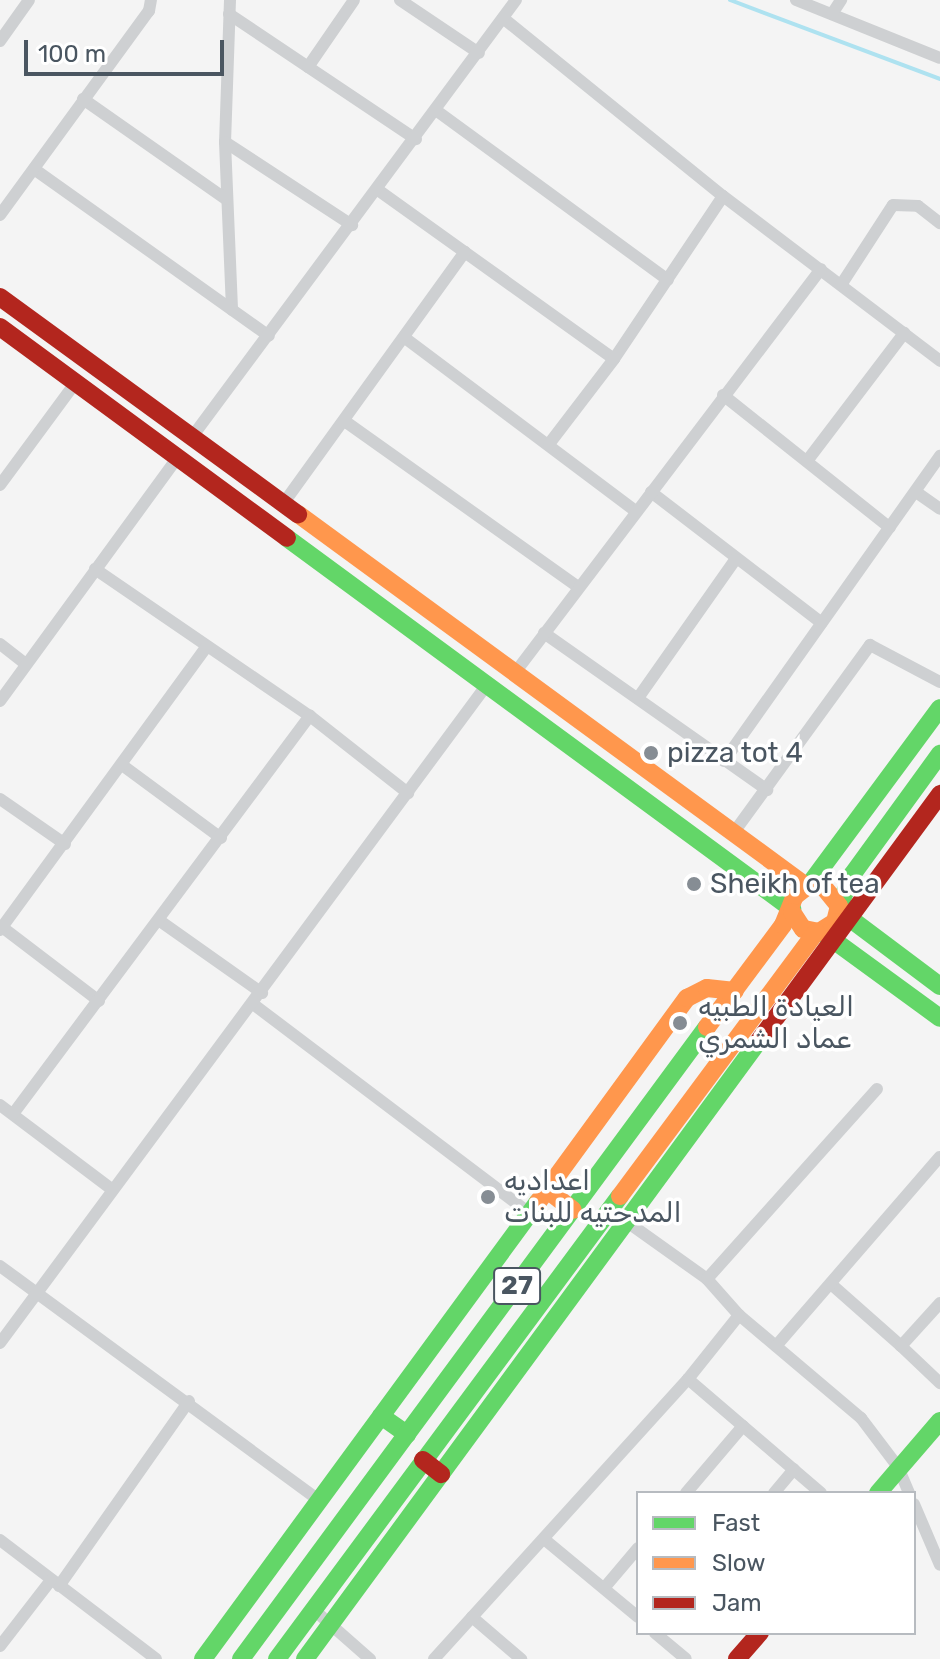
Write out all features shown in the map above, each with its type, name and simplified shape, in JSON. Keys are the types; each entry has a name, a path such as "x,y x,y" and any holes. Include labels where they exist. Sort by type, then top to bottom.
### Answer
{"street":[{"path":"0,41 4,27 29,0"},
{"path":"0,215 149,11 151,0"},
{"path":"230,0 225,142 232,310"},
{"path":"308,67 354,0"},
{"path":"400,0 479,53"},
{"path":"192,437 437,111 516,0"},
{"path":"796,0 938,53"},
{"path":"832,14 841,0"},
{"path":"229,14 416,139"},
{"path":"503,18 723,196 940,361"},
{"path":"83,99 226,199"},
{"path":"437,111 668,280"},
{"path":"225,142 352,225"},
{"path":"34,169 269,336"},
{"path":"378,190 614,359"},
{"path":"549,444 614,359 723,196"},
{"path":"841,285 893,205 918,206 940,223"},
{"path":"283,504 346,422 465,252"},
{"path":"514,674 821,269"},
{"path":"0,297 687,803 807,886 829,888 842,912 940,986"},
{"path":"0,327 387,615 674,819 792,911 798,924 823,934 940,1018"},
{"path":"807,461 904,333"},
{"path":"405,338 635,511"},
{"path":"1,481 76,382"},
{"path":"723,395 890,528"},
{"path":"346,422 578,587"},
{"path":"724,761 940,456"},
{"path":"0,701 178,457"},
{"path":"651,492 735,560 822,623"},
{"path":"916,492 940,509"},
{"path":"638,698 735,560"},
{"path":"348,586 365,579 363,563"},
{"path":"95,569 310,716 408,793"},
{"path":"387,615 390,598 404,592"},
{"path":"544,633 767,790"},
{"path":"0,644 26,664"},
{"path":"732,835 870,645 940,682"},
{"path":"99,1001 1,928 207,646"},
{"path":"0,1343 262,993 486,686"},
{"name":"27","path":"241,1659 735,991 807,886 940,708"},
{"path":"13,1114 310,716"},
{"name":"27","path":"277,1659 727,1049 842,912 852,875 940,754"},
{"path":"122,765 221,838"},
{"path":"842,912 940,794"},
{"path":"0,799 65,844"},
{"path":"674,819 687,803"},
{"path":"160,921 262,993"},
{"path":"305,1659 744,1060 823,934"},
{"path":"203,1659 687,998 707,988 735,991"},
{"path":"253,1004 529,1213"},
{"path":"727,1049 744,1060"},
{"path":"707,1279 877,1089"},
{"path":"0,1105 113,1190"},
{"path":"776,1346 940,1157"},
{"path":"546,1189 573,1210"},
{"path":"609,1209 707,1279 739,1315 861,1418 898,1467 908,1491"},
{"path":"0,1266 189,1401 319,1500"},
{"path":"831,1284 940,1383"},
{"path":"901,1346 940,1303"},
{"path":"434,1659 688,1379 739,1315"},
{"path":"478,1338 477,1357 496,1362"},
{"path":"457,1366 471,1370 476,1388"},
{"path":"688,1379 819,1491"},
{"path":"0,1646 55,1583 189,1401"},
{"path":"381,1416 407,1434"},
{"path":"880,1491 940,1421"},
{"path":"688,1491 743,1426"},
{"path":"423,1460 441,1474"},
{"path":"776,1491 794,1469"},
{"path":"916,1509 940,1565"},
{"path":"544,1539 636,1615"},
{"path":"0,1540 156,1659"},
{"path":"605,1587 636,1550"},
{"path":"313,1609 370,1659"},
{"path":"472,1617 521,1659"},
{"path":"657,1635 686,1659"},
{"path":"737,1659 758,1635"}],"waterway":[{"path":"730,0 940,79"}],"traffic: fast":[{"path":"287,538 792,909"},
{"path":"809,885 940,708"},
{"path":"839,906 852,875 940,754"},
{"path":"840,911 940,986"},
{"path":"825,934 940,1018"},
{"path":"241,1659 707,1027"},
{"path":"305,1659 758,1042"},
{"path":"277,1659 620,1196"},
{"path":"203,1659 538,1202"},
{"path":"381,1416 407,1434"},
{"path":"880,1491 940,1421"}],"traffic: slow":[{"path":"298,514 806,886"},
{"path":"707,1027 783,925 795,896 809,885 822,885 839,906 835,922 819,932 803,929 792,912"},
{"path":"620,1196 816,932"},
{"path":"538,1202 687,998 707,988 735,991"},
{"path":"546,1189 573,1210"}],"traffic: jam":[{"path":"0,297 298,514"},
{"path":"0,327 287,538"},
{"path":"758,1042 940,794"},
{"path":"423,1460 441,1474"},
{"path":"737,1659 758,1635"}],"place":[{"name":"pizza tot 4","path":"651,753"},
{"name":"Sheikh of tea","path":"694,884"},
{"name":"العيادة الطبيه عماد الشمري","path":"680,1023"},
{"name":"اعداديه المدحتيه للبنات","path":"488,1197"}]}
